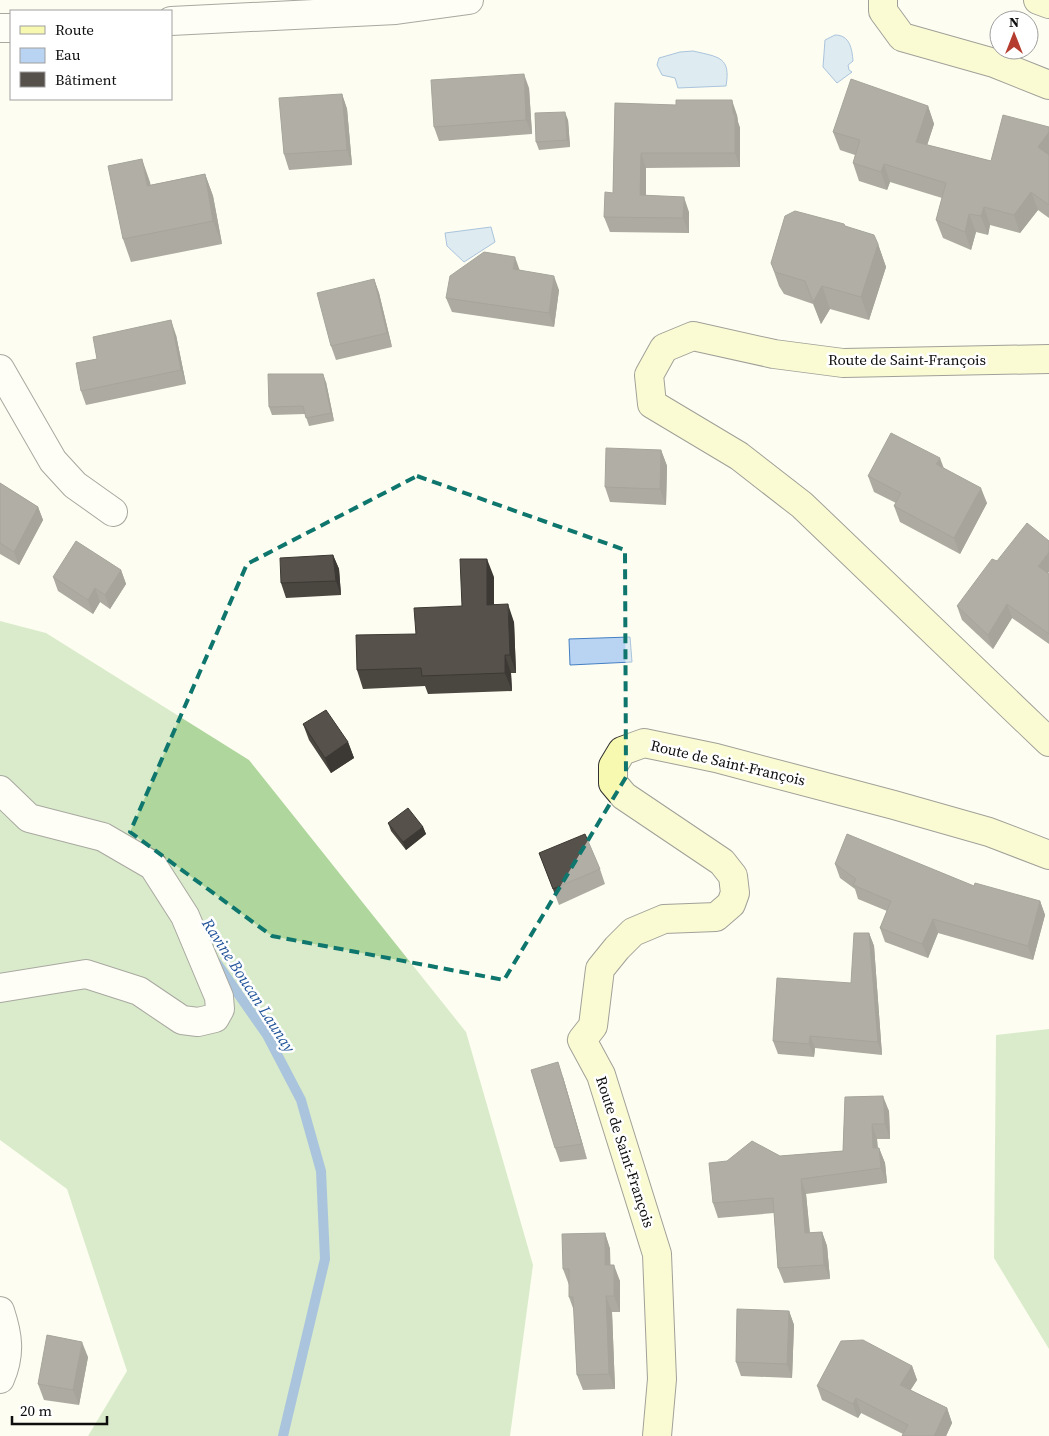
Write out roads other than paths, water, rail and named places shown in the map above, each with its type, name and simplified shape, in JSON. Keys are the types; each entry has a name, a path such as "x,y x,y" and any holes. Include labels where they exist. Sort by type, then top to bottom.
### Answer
{"main road":[{"path":"883,0 883,11 902,37 994,63 1049,85"},
{"path":"1038,0 1049,4"},
{"name":"Route de Saint-François","path":"1049,359 843,363 774,354 693,336 664,348 649,375 652,404 739,456 802,505 1049,742"},
{"name":"Route de Saint-François","path":"657,1436 662,1379 657,1254 601,1076 582,1040 593,1026 600,969 633,932 664,919 716,916 731,904 734,892 733,876 722,862 624,796 613,783 613,766 622,751 644,744 716,758 989,832 1049,855"}],"street":[{"path":"172,20 396,10 469,0"},
{"path":"0,369 53,461 75,485 112,512"},
{"path":"0,790 28,818 103,837 153,866 185,916 219,997 220,1009 215,1018 198,1022 182,1020 139,991 86,974 0,988"},
{"path":"0,1311 6,1328 8,1350 0,1379"}],"water":[{"path":"835,35 844,37 847,40 851,48 853,61 848,65 849,70 852,72 837,83 823,67 825,40"},
{"path":"693,51 716,57 725,64 727,69 726,86 678,88 675,78 662,75 657,65 659,58 680,52"},
{"path":"491,227 495,242 464,262 447,246 445,233"},
{"path":"630,637 632,662 570,665 569,639"}],"waterway":[{"name":"Ravine Boucan Launay","path":"216,962 267,1035 301,1100 321,1171 325,1259 283,1436"}]}
